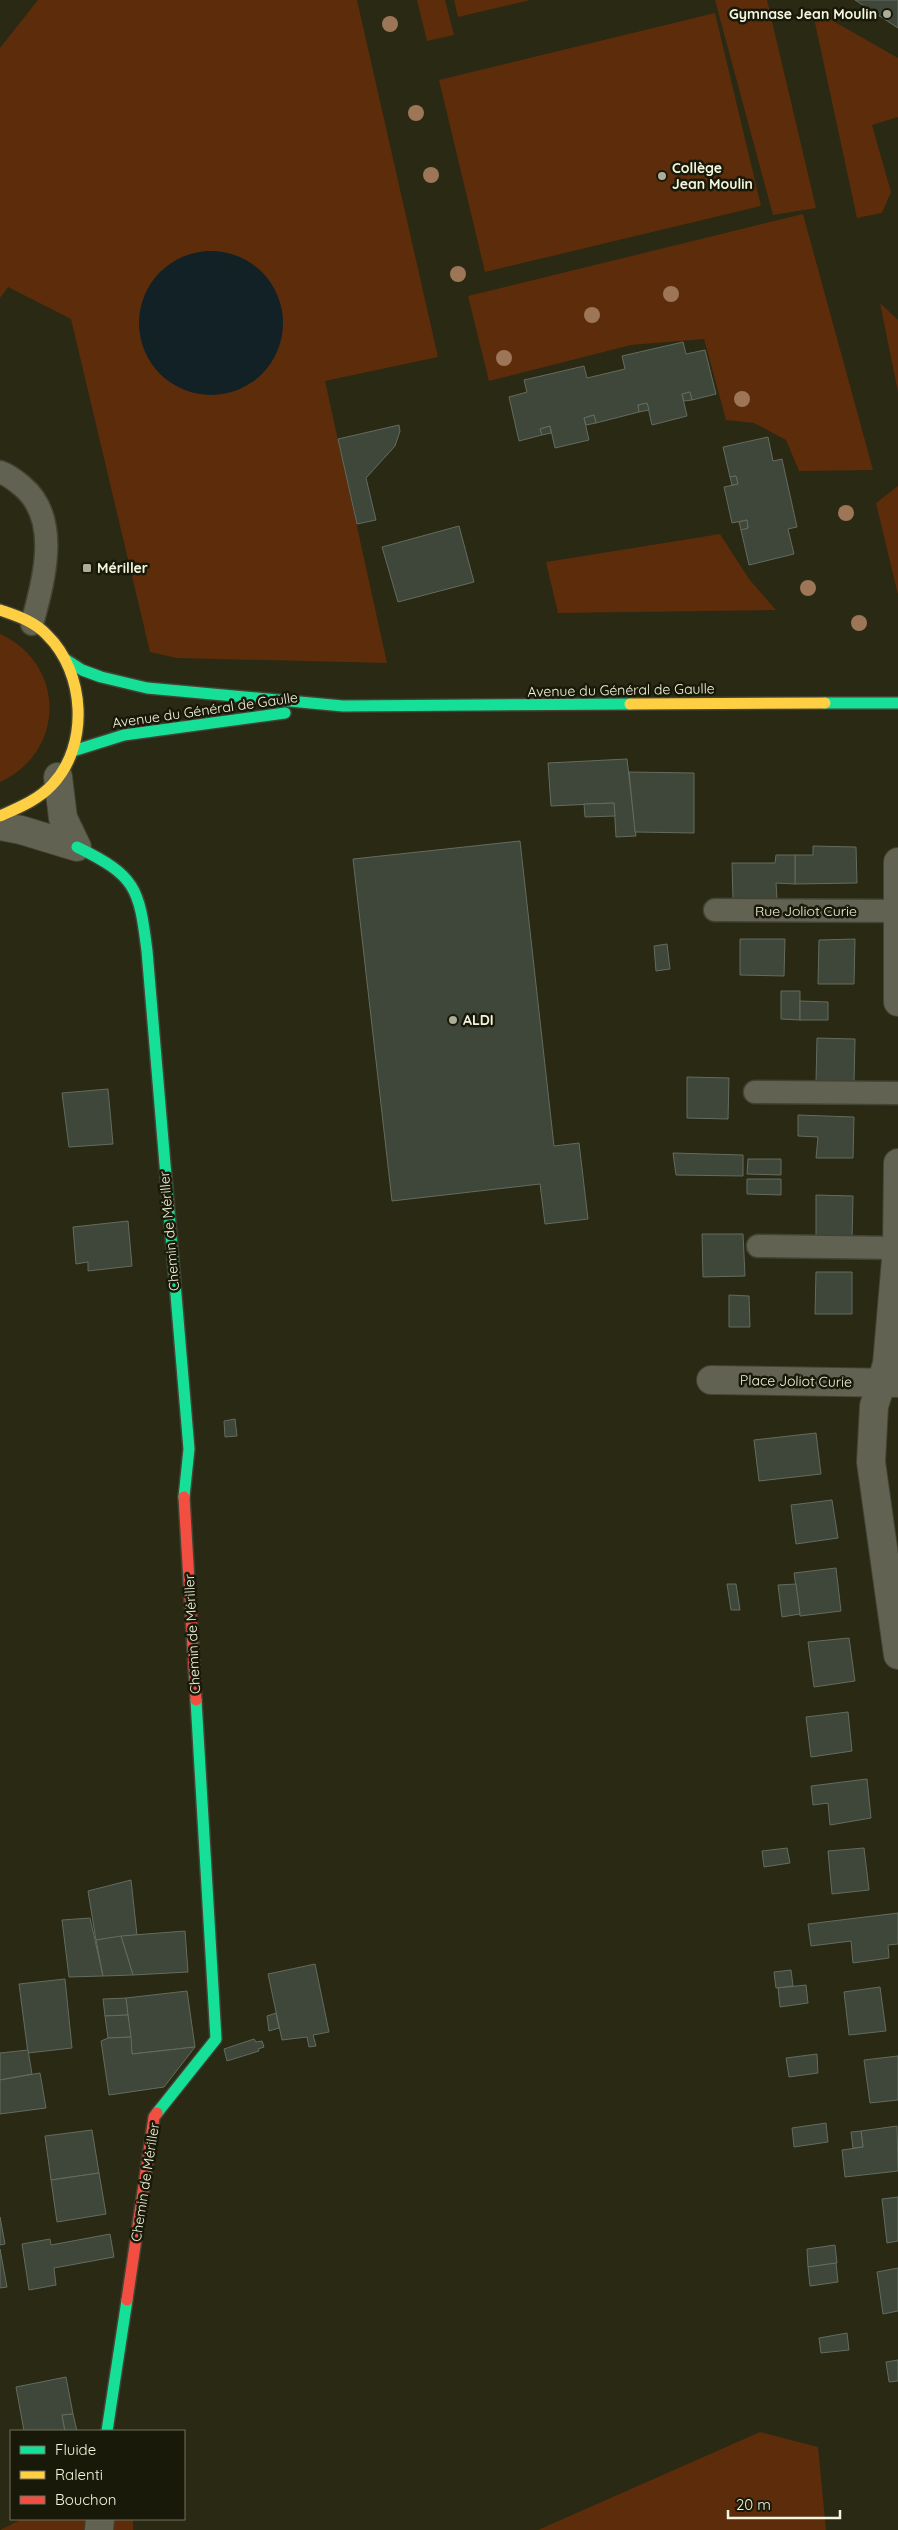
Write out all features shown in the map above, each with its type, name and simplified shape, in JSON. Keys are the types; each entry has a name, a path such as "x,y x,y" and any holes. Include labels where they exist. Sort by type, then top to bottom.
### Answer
{"street":[{"name":"Avenue du Général de Gaulle","path":"0,610 32,624 50,639 65,658 73,676 80,714 73,751 58,777 32,802 0,816"},
{"name":"Avenue du Général de Gaulle","path":"65,658 82,670 101,677 147,688 344,706 898,704"},
{"name":"Avenue du Général de Gaulle","path":"73,751 104,740 143,732 344,706"},
{"path":"58,777 63,818 77,848"},
{"path":"0,826 20,830 77,848"},
{"name":"Chemin de Mériller","path":"77,848 118,868 136,887 142,906 148,951 189,1449 184,1501 216,2039 154,2117 107,2430"},
{"path":"898,862 898,1002"},
{"path":"898,1163 897,1248 887,1364 890,1383 874,1406 871,1462 898,1655"},
{"name":"Place Joliot Curie","path":"711,1380 890,1383"}],"lane":[{"path":"0,472 8,475 26,490 40,510 46,542 43,581 32,624"},
{"name":"Rue Joliot Curie","path":"716,910 897,905"},
{"path":"755,1092 898,1093"},
{"path":"758,1246 897,1248"}],"shaded area":[{"path":"38,0 357,0 438,357 325,381 387,663 177,658 150,652 71,319 8,287 0,298 0,48"},
{"path":"417,0 445,0 454,35 427,41"},
{"path":"454,0 530,0 458,17"},
{"path":"715,0 767,0 816,208 773,215"},
{"path":"812,9 898,58 898,117 872,125 891,192 882,213 857,218"},
{"path":"715,13 761,206 485,272 439,80"},
{"path":"803,214 873,470 799,471 786,440 754,423 726,420 704,339 631,345 489,381 468,296"},
{"path":"211,251 238,257 251,263 262,272 271,283 277,296 283,323 277,350 271,363 262,374 251,383 238,389 211,395 184,389 171,383 160,374 151,363 145,350 139,323 145,296 151,283 160,272 171,263 184,257"},
{"path":"880,303 898,320 898,392"},
{"path":"898,486 898,595 876,503"},
{"path":"720,534 749,579 776,610 558,613 546,562"},
{"path":"0,634 22,648 37,666 46,686 49,708 46,730 37,750 22,768 0,782"},
{"path":"760,2432 818,2447 826,2530 538,2530"},
{"path":"20,2520 133,2520 133,2530 0,2530"}],"building":[{"name":"Gymnase Jean Moulin","path":"855,0 898,0 898,28"},
{"path":"683,342 686,354 705,350 716,394 692,400 690,392 682,394 687,416 652,425 647,403 638,405 639,412 596,423 594,415 584,418 589,440 555,448 550,426 540,429 542,435 519,441 509,397 527,392 524,380 584,366 587,378 625,369 622,356"},
{"path":"690,392 692,400 684,401 682,394"},
{"path":"647,403 649,410 639,412 638,405"},
{"path":"594,415 596,423 586,425 584,418"},
{"path":"399,425 400,431 395,446 366,478 376,520 357,524 338,439"},
{"path":"550,426 551,433 542,435 540,429"},
{"path":"768,437 773,461 782,459 797,527 788,529 794,554 749,565 741,530 748,528 747,520 732,523 724,487 738,484 736,476 730,477 723,447"},
{"path":"736,476 738,484 732,485 730,477"},
{"path":"747,520 748,528 741,530 739,522"},
{"path":"459,526 474,582 398,602 382,547"},
{"path":"627,759 636,836 616,837 614,803 551,806 548,763"},
{"path":"629,772 694,773 694,833 635,832"},
{"path":"614,803 615,816 585,817 584,804"},
{"path":"520,841 554,1146 579,1143 588,1219 545,1224 540,1184 392,1201 353,859"},
{"path":"813,846 856,847 857,883 795,884 795,855 813,855"},
{"path":"776,855 795,855 795,884 776,883 777,899 733,899 732,863 775,863"},
{"path":"740,939 785,939 784,976 740,975"},
{"path":"855,939 854,984 818,984 819,940"},
{"path":"667,944 670,969 656,971 654,946"},
{"path":"781,991 800,991 800,1020 781,1019"},
{"path":"800,1001 828,1002 828,1020 800,1020"},
{"path":"817,1038 855,1039 854,1082 816,1082"},
{"path":"687,1077 729,1078 728,1119 687,1118"},
{"path":"108,1089 113,1144 69,1147 62,1093"},
{"path":"798,1115 854,1117 853,1158 816,1158 818,1137 798,1136"},
{"path":"673,1153 743,1155 743,1176 676,1175"},
{"path":"748,1159 781,1159 781,1175 747,1174"},
{"path":"747,1179 781,1179 781,1195 747,1194"},
{"path":"816,1195 853,1196 852,1239 816,1239"},
{"path":"128,1221 132,1266 88,1271 88,1262 76,1264 73,1227"},
{"path":"702,1234 743,1234 745,1276 703,1277"},
{"path":"816,1272 852,1272 852,1314 815,1314"},
{"path":"729,1295 749,1296 750,1327 729,1327"},
{"path":"235,1419 237,1436 225,1437 224,1421"},
{"path":"816,1433 821,1474 759,1481 754,1440"},
{"path":"832,1500 838,1538 796,1544 791,1505"},
{"path":"836,1568 841,1611 800,1616 794,1573"},
{"path":"727,1584 736,1584 740,1610 731,1610"},
{"path":"796,1584 800,1614 782,1617 778,1585"},
{"path":"849,1638 855,1681 814,1687 808,1642"},
{"path":"848,1712 852,1751 811,1757 806,1717"},
{"path":"867,1779 871,1818 830,1825 828,1803 813,1805 811,1786"},
{"path":"787,1848 790,1863 764,1867 762,1851"},
{"path":"864,1848 869,1890 832,1894 828,1851"},
{"path":"131,1880 137,1935 96,1940 88,1891"},
{"path":"898,1913 898,1944 888,1945 889,1958 853,1963 851,1941 811,1946 808,1924"},
{"path":"90,1918 103,1976 69,1977 62,1920"},
{"path":"185,1931 188,1972 133,1975 121,1936"},
{"path":"121,1936 133,1975 103,1976 96,1940"},
{"path":"315,1964 329,2032 313,2035 316,2046 309,2047 307,2037 282,2040 268,1974"},
{"path":"791,1970 793,1986 776,1988 774,1972"},
{"path":"65,1979 72,2048 28,2053 19,1984"},
{"path":"806,1985 808,2003 780,2007 778,1988"},
{"path":"880,1987 886,2031 849,2035 844,1992"},
{"path":"187,1991 195,2047 132,2054 126,1998"},
{"path":"126,1998 128,2015 105,2016 103,1999"},
{"path":"276,2013 279,2028 269,2031 267,2016"},
{"path":"128,2015 131,2037 108,2038 105,2016"},
{"path":"131,2037 132,2054 195,2047 164,2087 109,2095 101,2041 108,2038"},
{"path":"254,2039 256,2042 262,2041 264,2047 258,2049 259,2051 227,2061 224,2049"},
{"path":"28,2050 32,2074 0,2080 0,2053"},
{"path":"817,2054 818,2073 789,2077 786,2058"},
{"path":"898,2056 898,2100 870,2103 864,2060"},
{"path":"40,2073 46,2108 0,2114 0,2080"},
{"path":"826,2123 828,2142 794,2147 792,2128"},
{"path":"897,2126 898,2171 845,2177 842,2150 863,2147 861,2131"},
{"path":"92,2130 99,2173 51,2180 45,2136"},
{"path":"861,2131 863,2147 853,2148 851,2132"},
{"path":"99,2173 106,2214 57,2222 51,2180"},
{"path":"898,2197 898,2241 887,2243 882,2199"},
{"path":"0,2217 5,2244 0,2245"},
{"path":"110,2234 114,2257 54,2268 56,2285 29,2290 22,2244 50,2239 51,2245"},
{"path":"835,2245 837,2263 808,2267 807,2249"},
{"path":"0,2249 7,2287 0,2288"},
{"path":"836,2263 838,2282 810,2286 808,2267"},
{"path":"898,2268 898,2311 883,2314 877,2272"},
{"path":"847,2333 849,2350 821,2353 819,2338"},
{"path":"898,2360 898,2381 889,2382 886,2362"},
{"path":"66,2377 73,2414 62,2415 65,2430 24,2430 16,2387"},
{"path":"73,2414 77,2430 65,2430 62,2415"}],"traffic: fast":[{"path":"65,659 82,670 101,677 147,688 343,706 630,704"},
{"path":"825,703 898,703"},
{"path":"73,751 124,735 285,713"},
{"path":"77,847 112,866 123,876 137,898 144,929 189,1449 184,1497"},
{"path":"157,2113 216,2039 196,1700"},
{"path":"107,2430 127,2300"}],"traffic: slow":[{"path":"0,610 37,626 60,650 69,668 75,688 78,709 77,730 73,750 64,769 52,785 40,795 28,803 0,816"},
{"path":"630,704 825,703"}],"traffic: jam":[{"path":"184,1497 196,1700"},
{"path":"127,2300 154,2117 157,2113"}],"place":[{"name":"Gymnase Jean Moulin","path":"887,14"},
{"name":"Collège Jean Moulin","path":"662,176"},
{"name":"Mériller","path":"87,568"},
{"name":"ALDI","path":"453,1020"}]}
